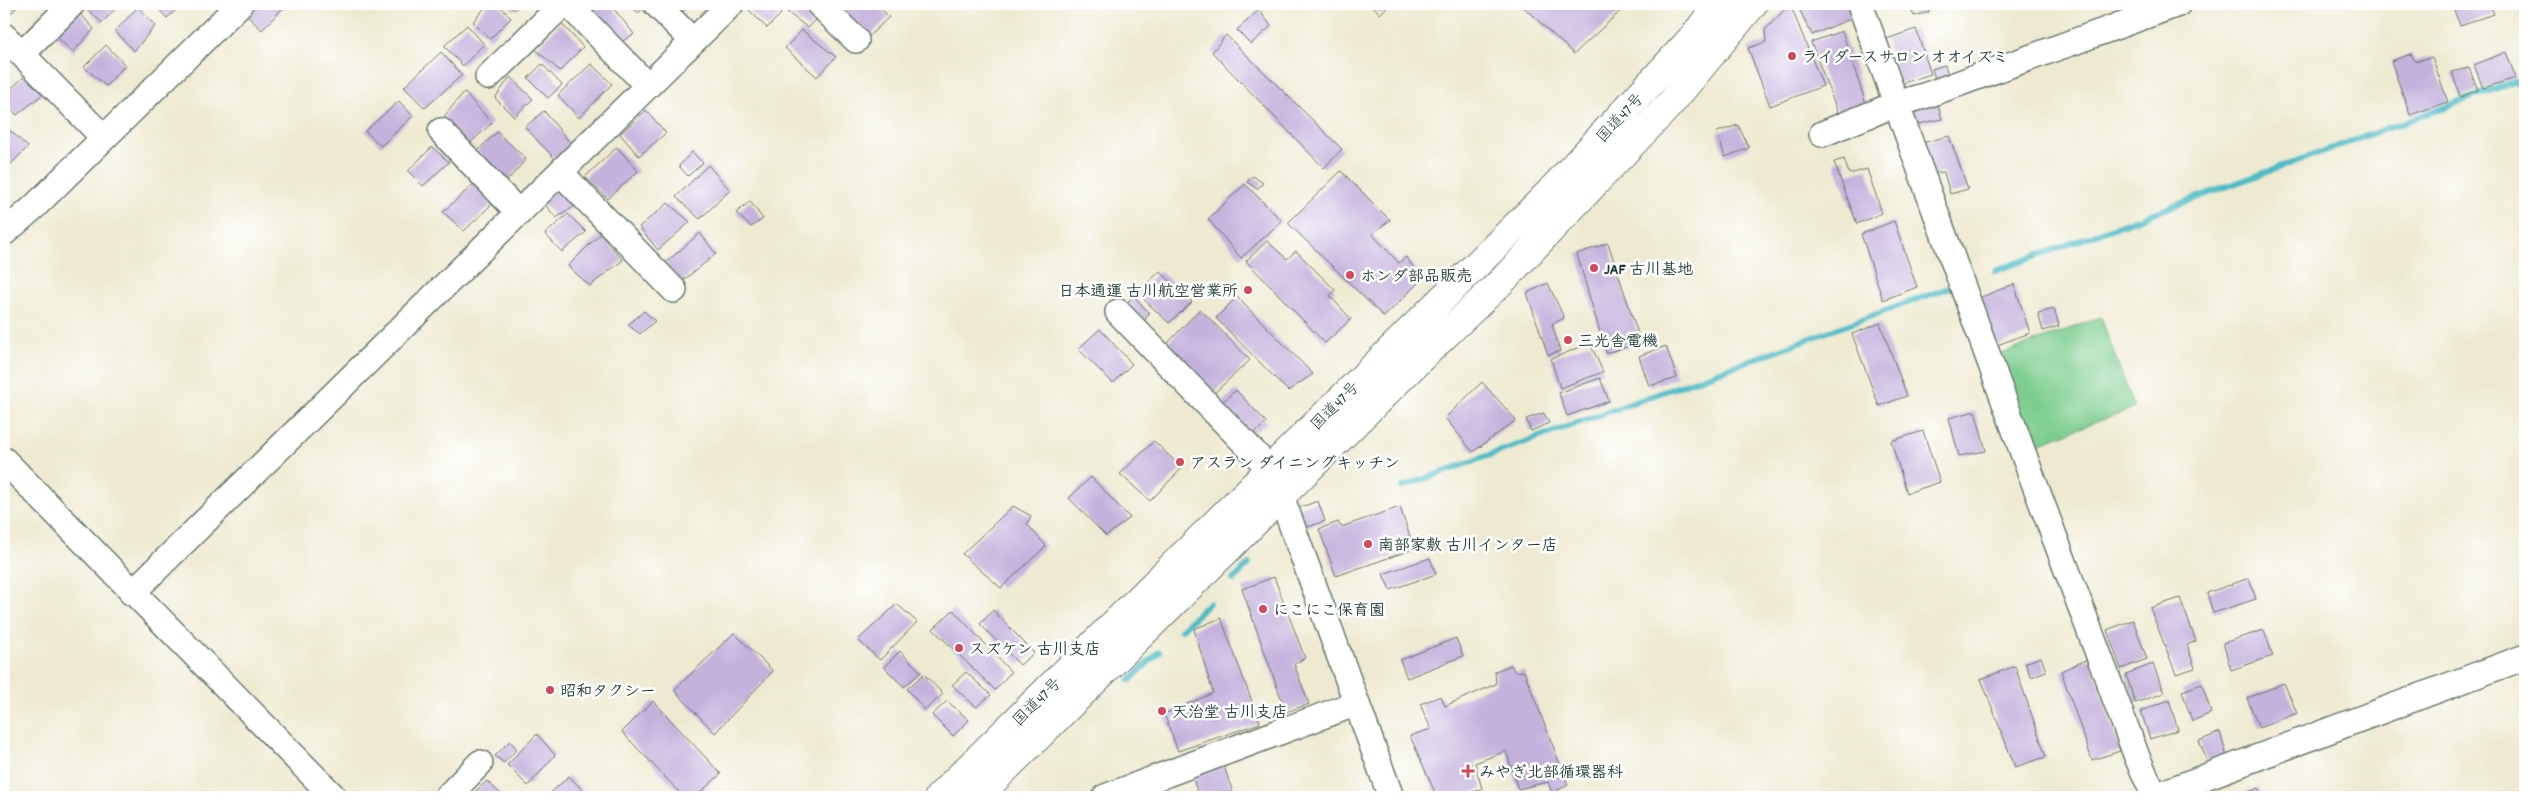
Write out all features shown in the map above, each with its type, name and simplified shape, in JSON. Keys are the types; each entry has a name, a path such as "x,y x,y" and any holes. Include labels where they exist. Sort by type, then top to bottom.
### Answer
{"highway":[{"name":"国道47号","path":"940,797 1547,195 1694,36 1719,4"},
{"name":"国道47号","path":"977,797 1281,496 1509,274 1671,103 1753,4"}],"street":[{"path":"22,54 72,4"},
{"path":"4,233 34,207 240,4"},
{"path":"488,77 563,4"},
{"path":"568,4 648,86"},
{"path":"656,4 693,41"},
{"path":"132,593 732,4"},
{"path":"820,4 856,40"},
{"path":"1860,4 2029,470 2137,757 2154,797 2525,657"},
{"path":"1822,134 1896,104 1927,95 2178,4"},
{"path":"4,36 103,137"},
{"path":"441,131 519,212"},
{"path":"560,172 674,290"},
{"path":"1118,312 1270,469"},
{"path":"4,460 132,593 334,797"},
{"path":"1281,496 1391,797"},
{"path":"1105,797 1356,703"},
{"path":"447,797 480,763"}],"green space":[{"path":"2101,317 2134,408 2030,447 1996,356"}],"building":[{"path":"4,4 20,4 11,13"},
{"path":"82,4 120,4 102,23"},
{"path":"154,4 183,4 167,18"},
{"path":"251,4 287,4 262,30 243,12"},
{"path":"488,4 498,4 511,18 490,39 473,22"},
{"path":"508,4 521,4 514,10"},
{"path":"602,4 610,4 634,34 618,44 590,14"},
{"path":"629,4 648,4 638,13"},
{"path":"671,4 691,4 679,14"},
{"path":"749,4 773,4 781,14 767,28 746,7"},
{"path":"796,4 805,4 818,18 808,28 787,12"},
{"path":"850,4 876,4 889,17 866,39 839,13"},
{"path":"1371,4 1383,4 1386,8 1380,14"},
{"path":"1520,4 1628,4 1574,54"},
{"path":"1790,4 1823,86 1770,106 1748,48 1766,42 1765,30"},
{"path":"1797,4 1847,4 1852,18 1812,35"},
{"path":"1909,4 1926,4 1929,12 1914,16"},
{"path":"2451,4 2490,4 2494,14 2460,25"},
{"path":"138,7 155,26 134,51 115,31"},
{"path":"77,10 94,29 73,52 54,35"},
{"path":"1259,10 1271,26 1251,44 1237,30"},
{"path":"561,23 583,47 560,71 535,49"},
{"path":"467,25 484,44 463,66 444,46"},
{"path":"1916,29 1931,74 1900,84 1886,39"},
{"path":"802,30 836,57 817,77 785,48"},
{"path":"1842,31 1866,104 1838,113 1811,42"},
{"path":"1226,35 1342,149 1324,168 1212,52"},
{"path":"106,45 125,65 106,86 84,67"},
{"path":"4,50 13,60 4,70"},
{"path":"441,52 462,75 425,108 404,87"},
{"path":"2506,52 2516,78 2483,88 2474,65"},
{"path":"2411,54 2415,61 2432,57 2448,102 2410,115 2391,61"},
{"path":"542,64 562,85 548,98 528,78"},
{"path":"591,64 612,84 579,118 558,95"},
{"path":"1945,65 1950,82 1937,85 1932,69"},
{"path":"2469,68 2478,90 2460,97 2452,72"},
{"path":"26,75 43,94 17,115 4,101 4,95"},
{"path":"510,77 533,99 514,117 495,98"},
{"path":"464,92 492,123 467,146 443,118"},
{"path":"1936,97 1942,119 1914,125 1908,107"},
{"path":"399,101 413,116 381,146 365,131"},
{"path":"646,110 666,133 639,156 620,134"},
{"path":"544,111 571,144 555,159 525,127"},
{"path":"1738,125 1749,148 1725,157 1717,132"},
{"path":"11,131 28,147 4,171 4,137"},
{"path":"497,132 526,159 507,181 477,151"},
{"path":"1949,136 1968,189 1950,194 1944,172 1931,174 1922,143"},
{"path":"432,147 449,162 423,186 408,171"},
{"path":"617,147 638,171 608,199 585,177"},
{"path":"692,152 703,163 688,176 679,166"},
{"path":"1844,159 1849,174 1867,169 1882,213 1857,224 1834,162"},
{"path":"708,165 730,190 700,219 676,197"},
{"path":"1341,171 1390,220 1372,234 1399,263 1406,257 1422,279 1384,317 1288,223"},
{"path":"1253,176 1263,183 1257,189 1247,182"},
{"path":"476,182 492,204 464,231 443,212"},
{"path":"1245,184 1282,221 1241,258 1208,219"},
{"path":"560,187 575,206 556,218 543,202"},
{"path":"750,201 763,219 751,227 736,213"},
{"path":"668,203 690,222 658,250 639,227"},
{"path":"568,214 586,232 562,252 545,234"},
{"path":"1894,221 1917,287 1883,300 1861,234"},
{"path":"700,233 716,254 681,282 664,264"},
{"path":"600,234 623,260 590,286 568,266"},
{"path":"1267,241 1287,259 1296,251 1335,290 1330,296 1351,319 1325,343 1246,261"},
{"path":"1608,243 1641,343 1606,353 1577,254"},
{"path":"1160,271 1192,302 1169,323 1137,293"},
{"path":"1548,283 1564,318 1552,324 1560,351 1548,355 1527,293"},
{"path":"2014,284 2030,333 1997,345 1979,298"},
{"path":"1133,295 1149,313 1142,325 1124,307"},
{"path":"1237,297 1313,374 1288,391 1216,318"},
{"path":"1200,309 1250,360 1212,395 1164,347"},
{"path":"2054,309 2059,326 2043,331 2038,313"},
{"path":"644,311 655,321 640,334 628,325"},
{"path":"1880,323 1907,396 1879,406 1852,334"},
{"path":"1100,329 1132,364 1113,383 1078,349"},
{"path":"1590,343 1603,372 1560,388 1551,359"},
{"path":"1666,346 1677,378 1649,386 1639,356"},
{"path":"1600,378 1609,401 1567,416 1559,393"},
{"path":"1482,382 1516,420 1473,452 1445,418"},
{"path":"1236,390 1267,423 1250,436 1220,404"},
{"path":"1975,411 1986,451 1959,456 1949,418"},
{"path":"1544,413 1549,423 1531,431 1526,419"},
{"path":"1923,431 1940,482 1907,493 1891,441"},
{"path":"1154,441 1182,468 1150,501 1120,474"},
{"path":"1091,477 1130,518 1106,536 1069,498"},
{"path":"1318,501 1325,521 1305,528 1298,508"},
{"path":"1013,506 1031,516 1027,524 1046,546 1001,588 962,554"},
{"path":"1400,507 1414,549 1336,576 1319,529 1338,522 1341,527"},
{"path":"1430,558 1436,574 1390,590 1383,574"},
{"path":"1274,577 1305,658 1294,664 1309,704 1286,712 1242,589"},
{"path":"2249,578 2256,599 2213,613 2207,593"},
{"path":"2180,598 2196,641 2187,645 2195,668 2176,674 2150,608"},
{"path":"897,604 917,622 880,660 858,640"},
{"path":"953,610 1011,672 995,690 933,629"},
{"path":"993,610 1034,653 1020,665 980,624"},
{"path":"1221,618 1260,723 1178,751 1164,714 1213,693 1194,629"},
{"path":"2133,620 2147,659 2121,669 2107,630"},
{"path":"2264,630 2273,656 2231,670 2223,643"},
{"path":"734,633 773,671 715,733 674,690"},
{"path":"1456,638 1463,656 1407,678 1400,660"},
{"path":"900,651 921,672 904,687 884,667"},
{"path":"2041,657 2046,671 2031,677 2025,663"},
{"path":"2090,658 2120,751 2092,760 2061,671"},
{"path":"2153,664 2164,693 2135,703 2126,674"},
{"path":"1511,665 1515,672 1524,671 1568,785 1552,793 1548,782 1518,789 1506,751 1475,763 1482,789 1459,797 1437,797 1410,736 1431,729 1420,704 1441,696 1445,706 1496,684 1495,671"},
{"path":"2015,666 2046,757 2015,767 1981,679"},
{"path":"966,672 991,695 976,707 952,685"},
{"path":"924,674 943,694 925,710 907,689"},
{"path":"2284,683 2297,713 2259,728 2247,698"},
{"path":"2202,684 2211,713 2192,721 2182,691"},
{"path":"2169,700 2178,730 2150,739 2141,711"},
{"path":"653,701 721,774 695,797 684,797 622,732"},
{"path":"947,701 969,720 953,736 932,715"},
{"path":"2220,732 2227,757 2208,763 2199,741"},
{"path":"537,734 555,755 528,786 507,765"},
{"path":"510,741 517,749 504,763 495,756"},
{"path":"1221,757 1233,793 1222,797 1199,797 1189,767"},
{"path":"569,776 587,795 585,797 546,797"},
{"path":"487,781 504,797 469,797"},
{"path":"1152,784 1157,797 1128,797"},
{"path":"2259,788 2262,797 2233,797"}],"waterway":[{"path":"1995,271 2525,78"},
{"path":"1402,487 1951,287"},
{"path":"1233,580 1249,564"},
{"path":"1181,630 1209,603"},
{"path":"1130,680 1159,652"}],"place":[{"name":"ライダースサロン オオイズミ","path":"1792,56"},
{"name":"JAF 古川基地","path":"1594,268"},
{"name":"ホンダ部品販売","path":"1350,275"},
{"name":"日本通運 古川航空営業所","path":"1248,290"},
{"name":"三光舎電機","path":"1568,340"},
{"name":"アスラン ダイニングキッチン","path":"1180,462"},
{"name":"南部家敷 古川インター店","path":"1368,544"},
{"name":"にこにこ保育園","path":"1263,609"},
{"name":"スズケン 古川支店","path":"959,648"},
{"name":"昭和タクシー","path":"550,690"},
{"name":"天治堂 古川支店","path":"1162,711"},
{"name":"みやぎ北部循環器科","path":"1468,771"}]}
